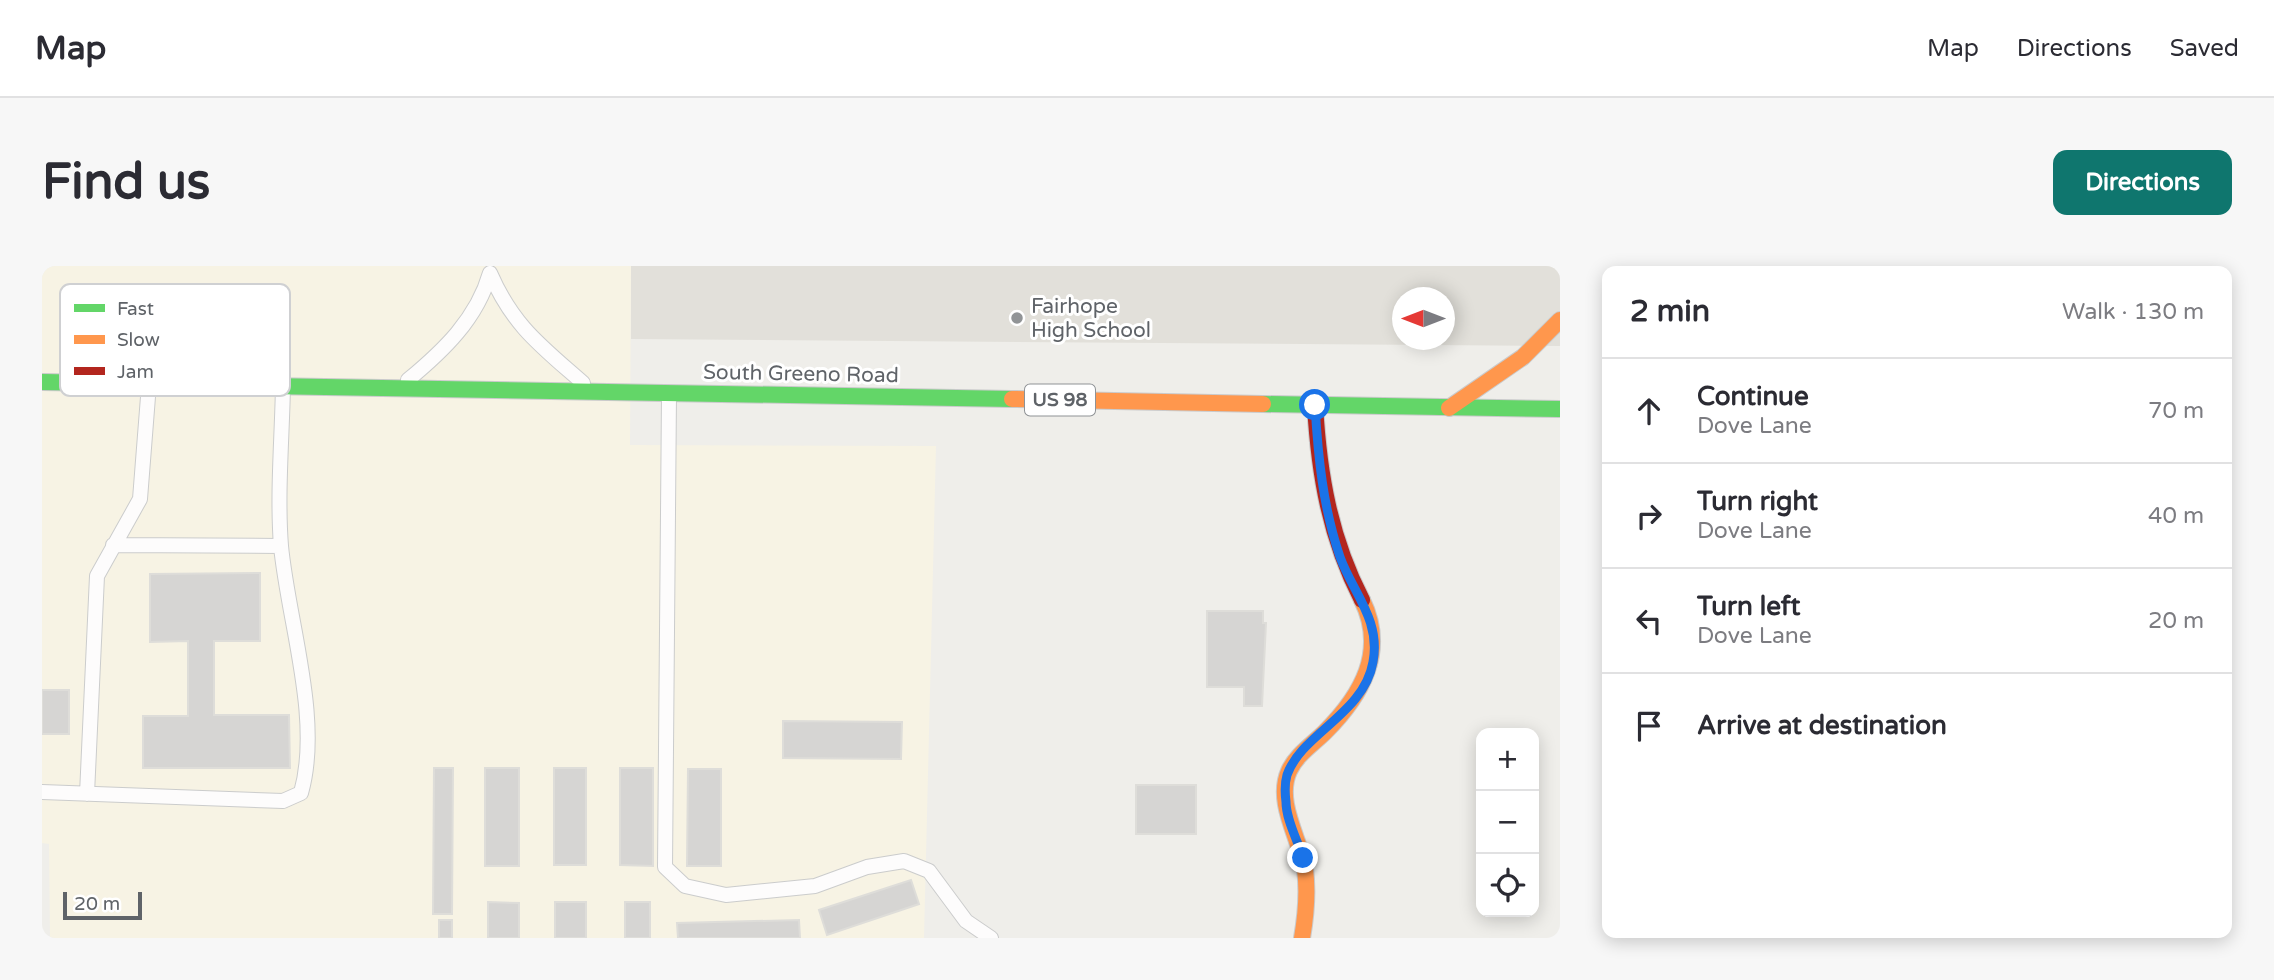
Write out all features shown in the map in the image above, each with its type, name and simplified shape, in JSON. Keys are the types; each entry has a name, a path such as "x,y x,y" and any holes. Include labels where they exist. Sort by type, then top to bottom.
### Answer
{"main road":[{"path":"1449,408 1522,357 1560,320"},
{"name":"South Greeno Road","path":"42,382 60,382"},
{"name":"South Greeno Road","path":"290,386 1560,410"},
{"path":"1302,938 1307,912 1307,885 1303,858 1286,805 1287,775 1302,753 1345,712 1362,688 1373,662 1373,635 1367,608 1341,559 1320,479 1315,405"}],"lane":[{"path":"399,388 432,360 462,329 486,286 490,270"},
{"path":"490,270 507,309 518,324 592,391"},
{"path":"669,393 666,867 685,886 726,895 815,886 867,867 904,861 929,872 967,921 991,938"},
{"path":"87,794 97,576 140,499 148,396"},
{"path":"42,792 283,801 301,793 308,766 299,647 281,546 283,396"},
{"path":"113,545 281,546"}],"shaded area":[{"path":"42,266 631,266 630,445 936,446 924,938 50,938 49,844 42,843"},
{"name":"Fairhope High School","path":"631,266 1560,266 1560,346 1455,345 1455,287 1392,287 1392,345 631,339"}],"building":[{"path":"260,573 260,641 214,641 214,715 289,715 290,768 143,768 143,716 188,716 188,641 150,642 150,574"},
{"path":"1207,611 1263,611 1263,623 1266,623 1262,706 1244,706 1244,687 1207,687"},
{"path":"42,690 69,690 69,734 42,734"},
{"path":"783,721 902,722 901,759 783,758"},
{"path":"434,768 453,768 452,914 433,914"},
{"path":"485,768 519,768 519,866 485,866"},
{"path":"554,768 586,768 586,865 554,865"},
{"path":"620,768 653,768 653,866 620,865"},
{"path":"688,769 721,769 721,866 687,866"},
{"path":"1136,785 1196,785 1196,834 1136,834"},
{"path":"911,880 919,904 827,935 819,910"},
{"path":"488,902 519,903 519,938 488,938"},
{"path":"555,902 586,902 586,938 555,938"},
{"path":"625,902 650,902 650,938 625,938"},
{"path":"439,920 452,920 452,938 439,938"},
{"path":"799,920 800,938 678,938 677,923"}],"traffic: fast":[{"path":"42,382 60,382"},
{"path":"290,386 1012,399"},
{"path":"1263,404 1560,409"}],"traffic: slow":[{"path":"1449,408 1523,357 1560,320"},
{"path":"1012,399 1263,404"},
{"path":"1302,938 1306,903 1305,869 1287,808 1285,783 1296,760 1350,703 1367,671 1372,637 1362,600"}],"traffic: jam":[{"path":"1315,405 1328,506 1342,553 1362,600"}],"place":[{"name":"Fairhope High School","path":"1017,318"}],"route":[{"path":"1303,858 1286,805 1287,775 1302,753 1345,712 1362,688 1373,662 1373,635 1367,608 1341,559 1320,479 1315,405"}]}
